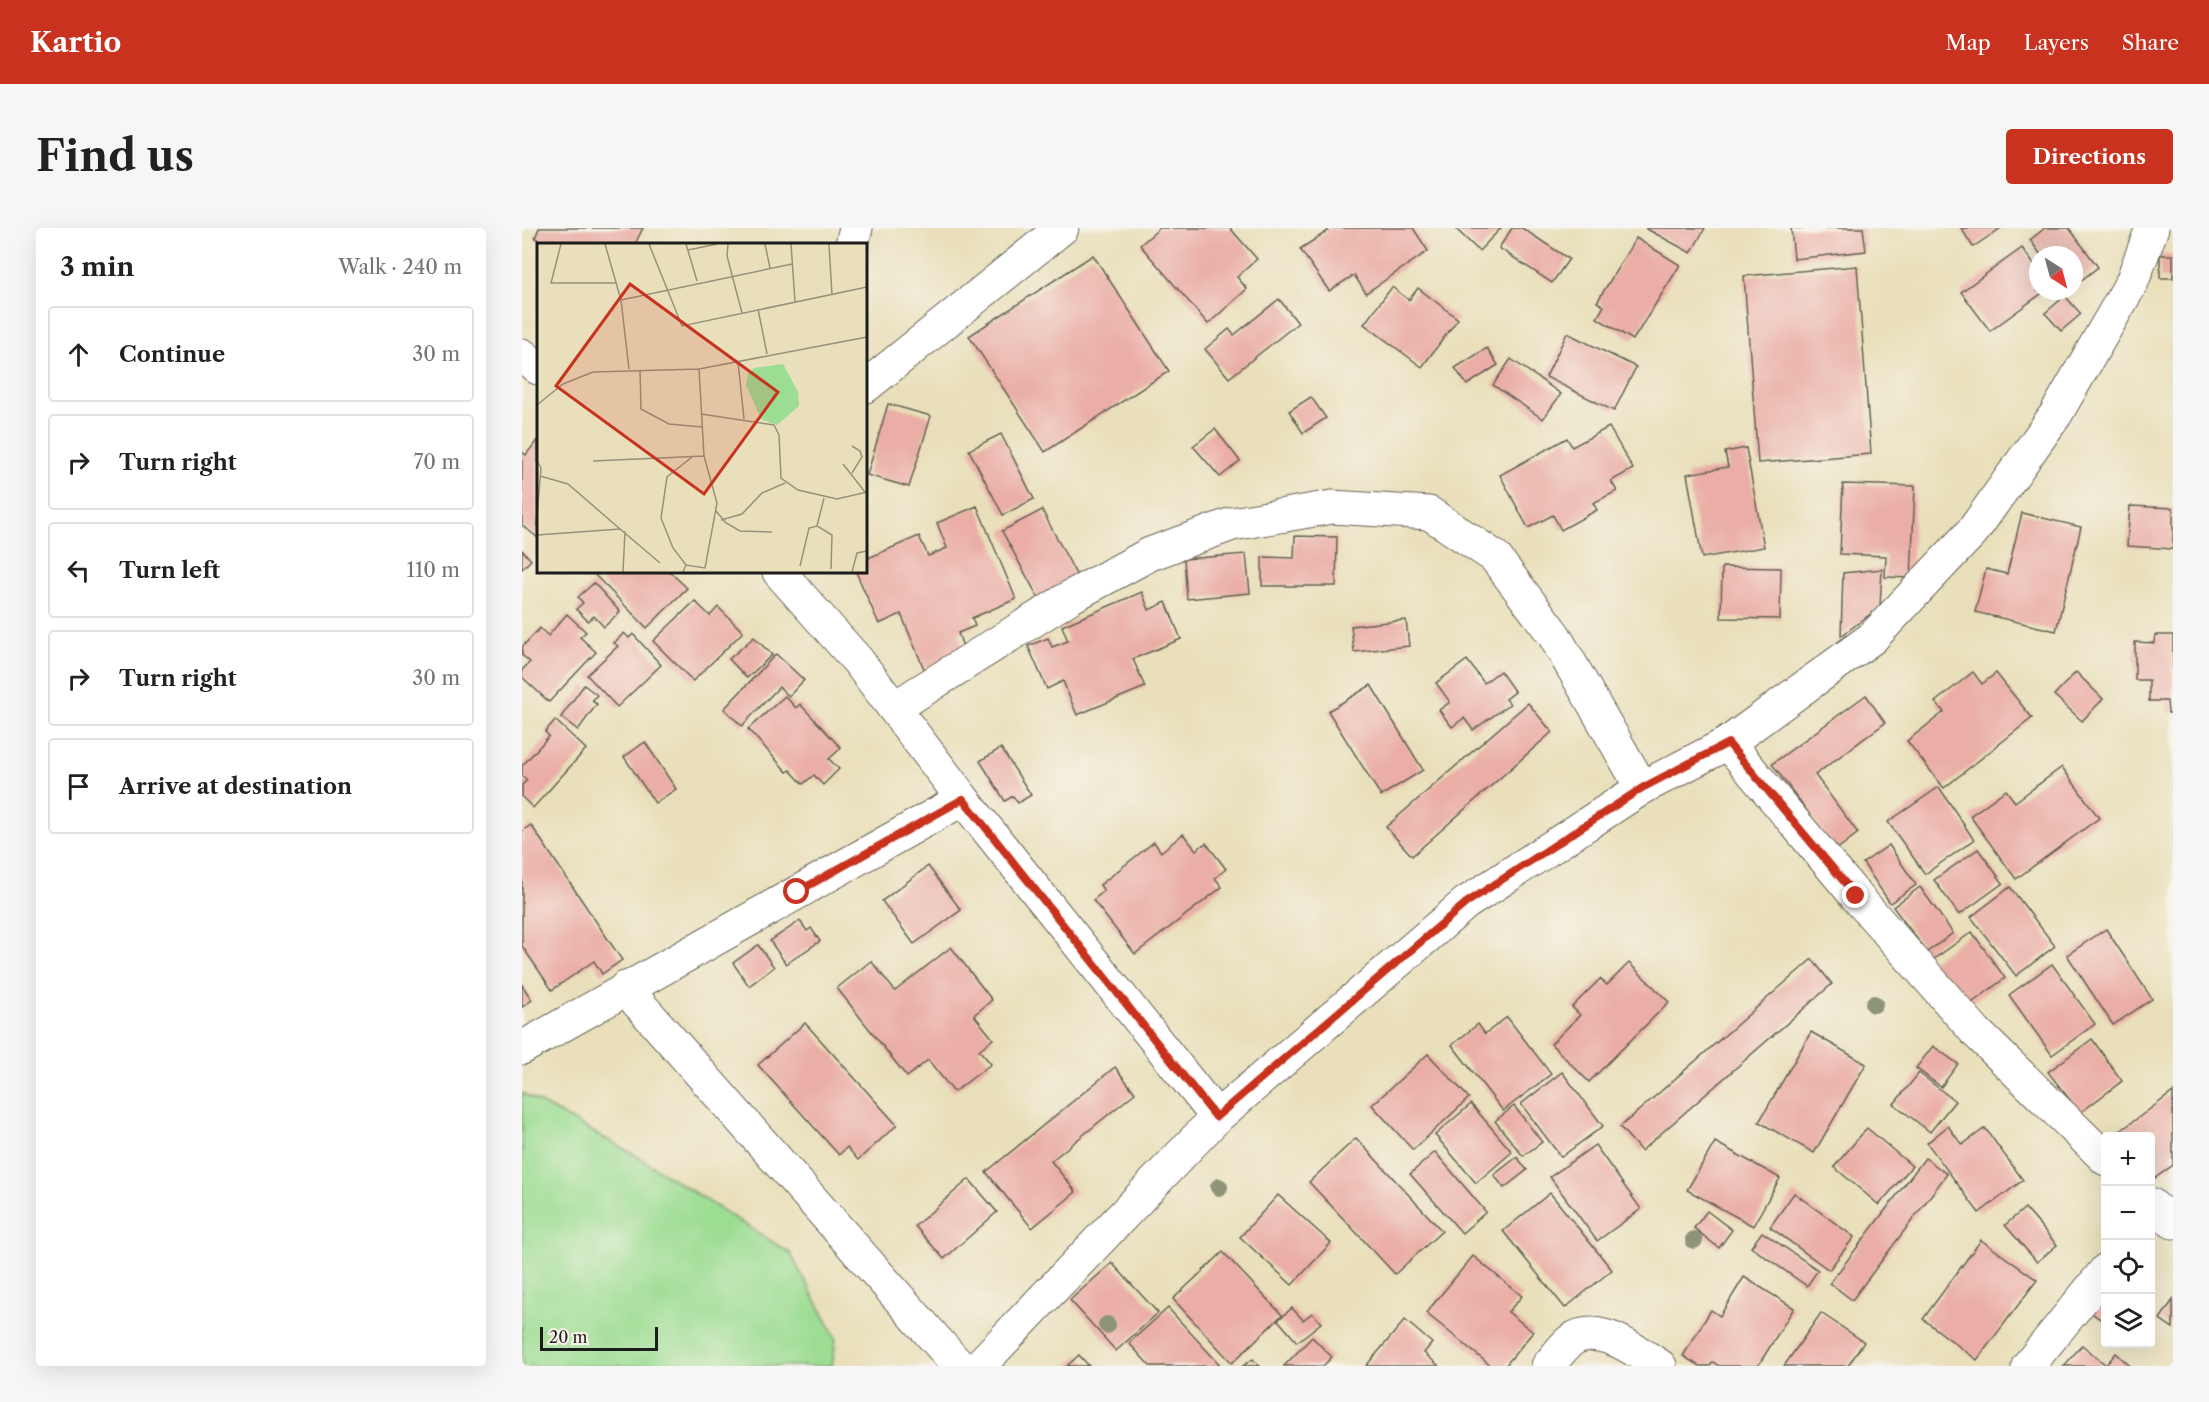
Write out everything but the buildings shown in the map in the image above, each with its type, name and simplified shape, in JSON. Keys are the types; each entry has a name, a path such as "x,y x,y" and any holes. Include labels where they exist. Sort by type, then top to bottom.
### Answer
{"street":[{"path":"852,243 856,228"},
{"path":"867,385 1062,228"},
{"path":"980,1366 1216,1117 1466,903 1642,788 1728,743 1872,638 1973,531 2062,404 2132,282 2152,228"},
{"path":"522,356 537,367"},
{"path":"894,708 1072,596 1150,554 1232,524 1332,507 1429,513 1495,556 1554,635 1642,788"},
{"path":"780,573 858,661 963,799 1216,1117"},
{"path":"1728,743 1856,896 1976,1032 2101,1155"},
{"path":"522,1048 963,799"},
{"path":"625,988 959,1366"},
{"path":"2028,1366 2101,1276"},
{"path":"1548,1366 1572,1340 1599,1334 1624,1343 1660,1366"}],"green space":[{"path":"522,1093 635,1155 790,1253 836,1338 832,1366 522,1366"}],"route":[{"path":"797,892 963,799 1216,1117 1466,903 1642,788 1728,743 1856,896"}]}
